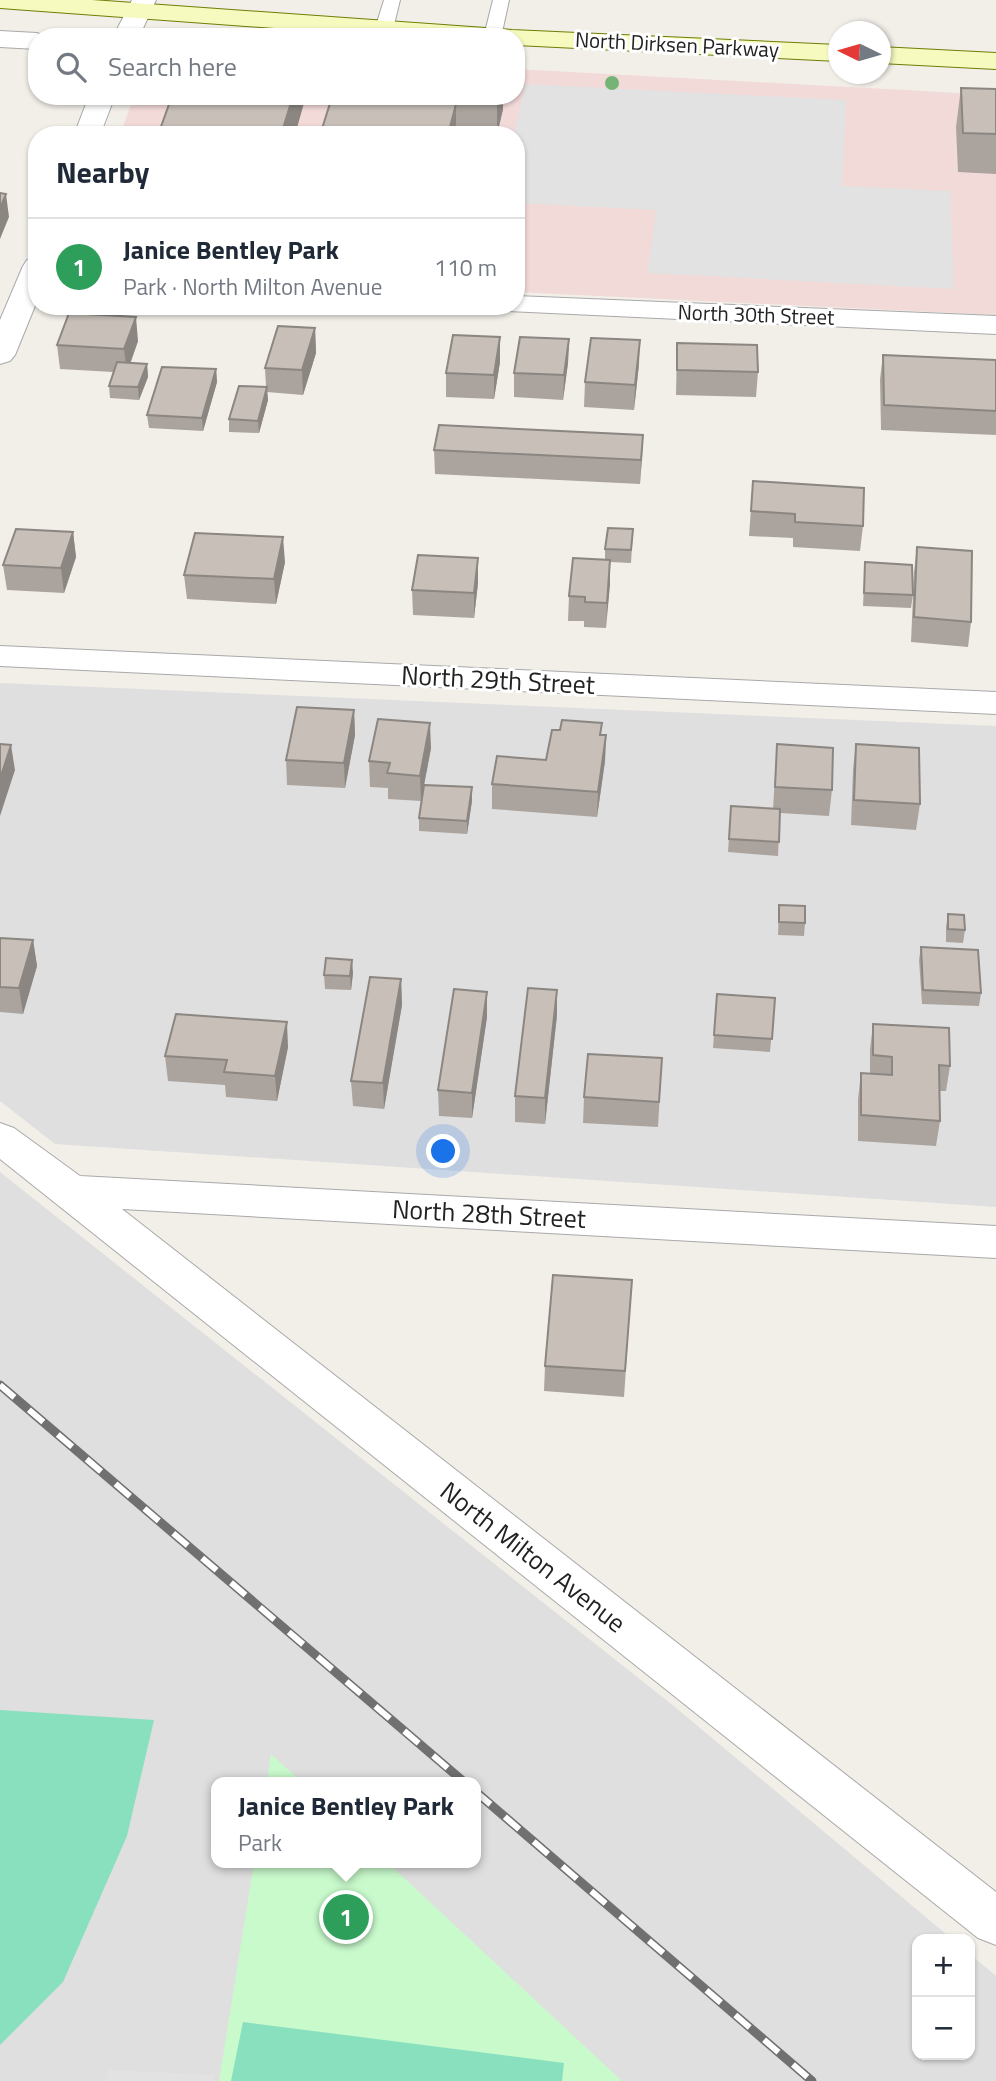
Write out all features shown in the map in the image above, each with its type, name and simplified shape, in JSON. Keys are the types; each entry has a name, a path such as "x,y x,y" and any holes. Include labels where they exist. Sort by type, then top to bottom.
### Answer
{"main road":[{"path":"0,1 141,5 374,28"},
{"name":"North Dirksen Parkway","path":"525,37 828,53"},
{"path":"891,56 996,61"}],"street":[{"path":"130,28 141,5"},
{"path":"0,39 28,41"},
{"path":"90,126 99,105"},
{"path":"0,285 28,280"},
{"path":"0,355 28,292"},
{"name":"North 30th Street","path":"525,305 996,326"},
{"name":"North 29th Street","path":"0,656 996,703"},
{"path":"0,1138 71,1191"},
{"name":"North 28th Street","path":"71,1191 996,1242"},
{"name":"North Milton Avenue","path":"71,1191 996,1922"}],"lane":[{"path":"384,28 392,0"},
{"path":"495,28 501,0"}],"shaded area":[{"path":"525,69 996,95 996,315 525,292 525,126 123,126 131,105 525,105"},
{"path":"525,84 846,100 842,186 950,191 954,289 648,273 656,210 525,203 525,126 516,126 520,105 525,105"},
{"path":"0,683 996,726 996,1207 55,1144 0,1101"},
{"path":"0,1172 675,1707 946,1934 912,1934 912,2060 975,2060 975,1958 996,1976 996,2081 0,2081"},
{"path":"109,2070 214,2075 213,2081 106,2081"}],"green space":[{"path":"0,1710 154,1720 127,1836 63,1982 0,2045"},
{"path":"271,1754 296,1777 268,1777"},
{"path":"253,1868 393,1868 622,2081 219,2081"},
{"path":"243,2022 564,2063 562,2081 231,2081"}],"building":[{"path":"961,88 996,89 996,134 963,133"},
{"path":"169,105 290,105 284,126 161,126"},
{"path":"329,105 456,105 450,126 323,126"},
{"path":"0,193 6,194 0,208"},
{"path":"68,315 136,317 124,349 57,345"},
{"path":"278,326 315,328 302,370 265,368"},
{"path":"453,335 500,337 494,375 446,373"},
{"path":"520,337 569,339 564,375 514,373"},
{"path":"591,338 640,340 635,385 585,382"},
{"path":"677,343 757,345 758,372 677,370"},
{"path":"883,355 996,360 996,411 884,405"},
{"path":"117,362 147,364 138,387 109,386"},
{"path":"162,367 216,369 202,418 147,415"},
{"path":"239,386 267,387 258,421 229,419"},
{"path":"439,425 643,435 641,460 434,450"},
{"path":"753,481 864,488 863,526 795,522 795,514 751,511"},
{"path":"608,528 633,529 631,550 605,549"},
{"path":"16,529 73,532 61,568 3,565"},
{"path":"195,533 283,537 274,579 184,575"},
{"path":"917,547 972,551 971,622 914,617"},
{"path":"418,555 478,558 474,593 412,590"},
{"path":"573,558 610,560 607,603 585,602 585,597 569,596"},
{"path":"865,562 912,565 913,595 864,593"},
{"path":"297,707 354,710 344,763 286,760"},
{"path":"378,719 430,723 420,776 387,773 390,763 369,761"},
{"path":"562,720 602,723 600,735 606,735 598,792 492,784 497,756 546,760 552,730 560,730"},
{"path":"0,744 11,745 0,779"},
{"path":"777,744 833,748 832,790 775,787"},
{"path":"856,744 919,748 920,804 854,800"},
{"path":"424,785 472,787 467,821 419,818"},
{"path":"731,806 780,809 779,842 729,839"},
{"path":"779,905 805,906 805,923 779,922"},
{"path":"948,914 964,915 965,930 948,929"},
{"path":"0,938 33,940 19,988 0,987"},
{"path":"921,947 978,950 981,993 923,990"},
{"path":"326,958 352,960 350,976 324,975"},
{"path":"370,977 401,979 383,1083 351,1081"},
{"path":"528,988 557,990 545,1098 515,1096"},
{"path":"454,989 487,992 472,1093 438,1090"},
{"path":"717,994 775,998 772,1039 714,1035"},
{"path":"176,1014 287,1022 275,1076 224,1072 227,1060 165,1056"},
{"path":"873,1024 949,1028 950,1066 939,1065 940,1121 861,1115 861,1073 892,1075 892,1057 873,1055"},
{"path":"588,1054 662,1058 659,1102 584,1097"},
{"path":"553,1275 632,1280 625,1371 545,1366"}],"railway":[{"path":"0,1385 458,1777"},
{"path":"481,1796 812,2081"}],"place":[{"name":"Janice Bentley Park","path":"346,1917"}]}
